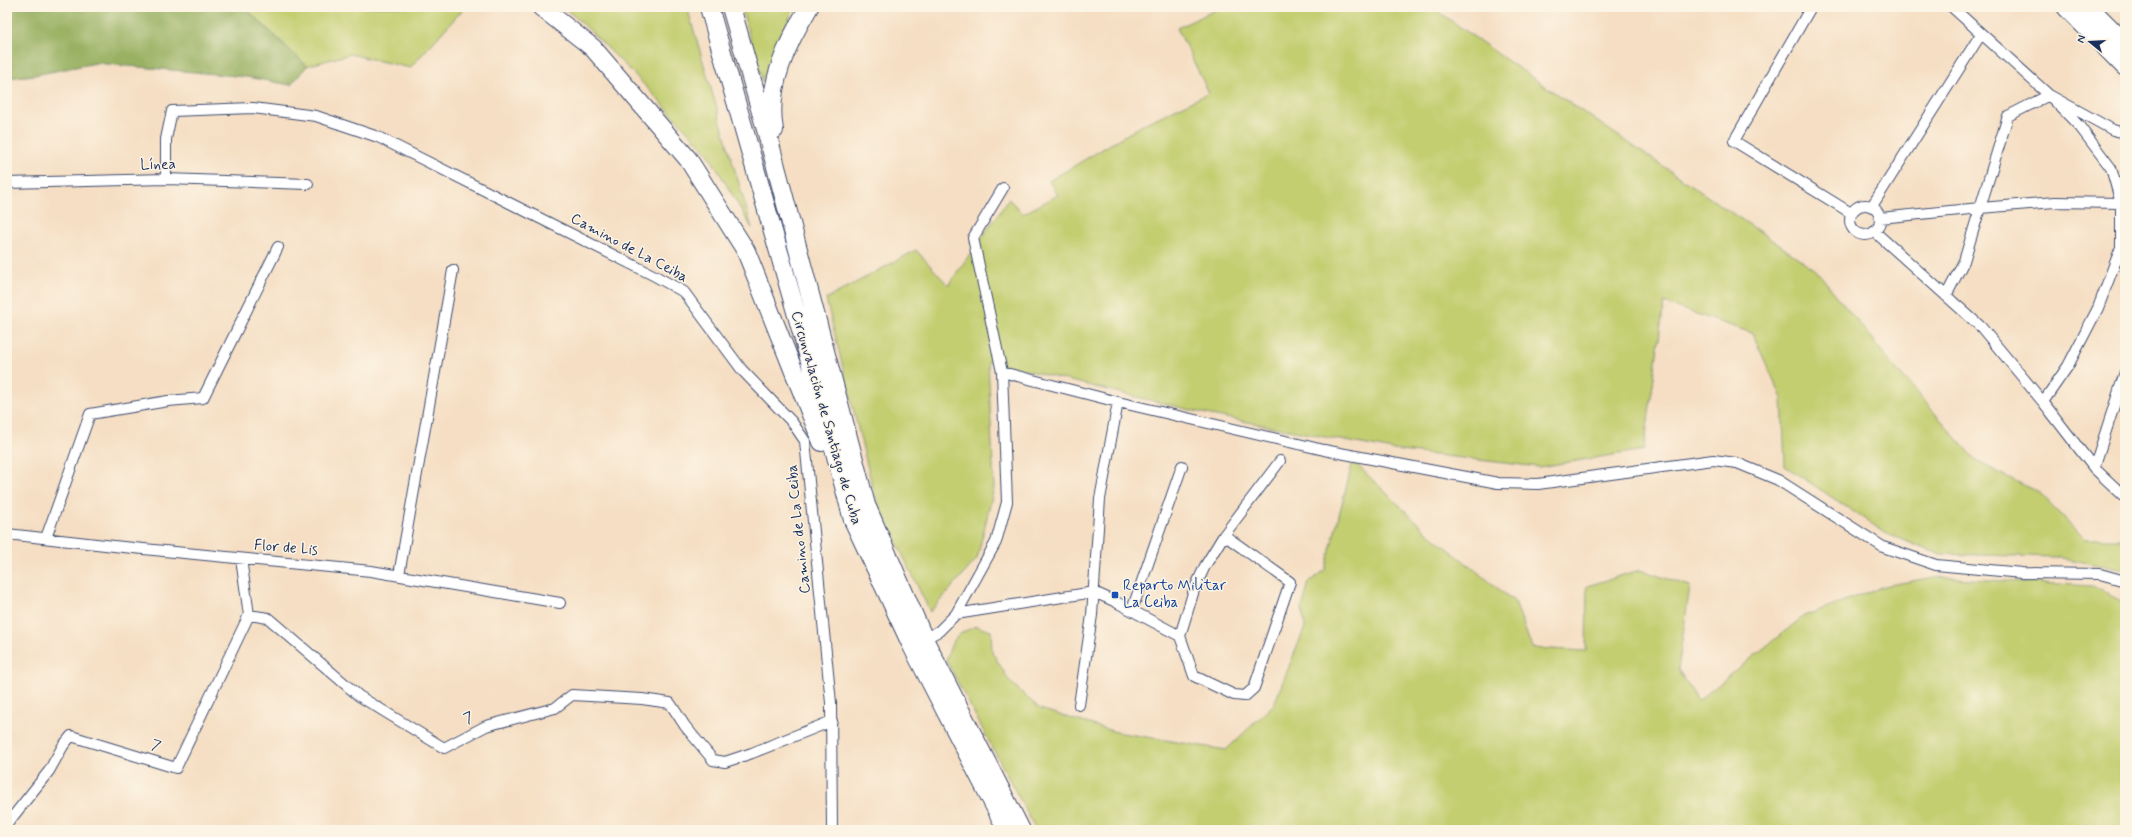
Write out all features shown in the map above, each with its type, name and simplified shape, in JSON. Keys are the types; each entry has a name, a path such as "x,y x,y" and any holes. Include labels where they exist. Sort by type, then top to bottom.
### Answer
{"highway":[{"path":"541,7 593,48 688,159 746,250 853,520"},
{"name":"Circunvalación de Santiago de Cuba","path":"709,7 820,396 853,520 1021,830"},
{"name":"Circunvalación de Santiago de Cuba","path":"731,7 767,133 866,505 918,642 1007,830"},
{"path":"795,241 771,116 773,90 793,34 809,7"},
{"path":"2066,7 2125,67"},
{"path":"2089,7 2125,43"}],"street":[{"path":"1811,7 1734,141 1851,213"},
{"path":"1952,7 2049,95 2080,127 2111,168 2121,203 2121,247 2098,308 2068,366 2043,402"},
{"path":"1872,206 1980,34"},
{"path":"2049,95 2113,130 2125,133"},
{"path":"1946,296 1964,261 2008,116 2049,95"},
{"name":"Camino de La Ceiba","path":"166,179 166,139 172,111 253,108 316,116 378,137 641,268 684,292 742,370 792,422 805,441 832,721 832,830"},
{"name":"Línea","path":"7,182 166,179 308,184"},
{"path":"918,642 939,632 956,614 996,542 1008,502 1002,372 973,238 1003,188"},
{"path":"1880,218 2055,202 2121,203"},
{"path":"1858,206 1872,206 1876,209 1880,218 1879,228 1875,232 1865,235 1856,232 1850,223 1851,213 1858,206"},
{"path":"1875,232 1981,327 2043,402 2094,468 2125,497"},
{"path":"46,538 90,414 168,401 203,398 278,247"},
{"path":"399,575 452,270"},
{"path":"1002,372 1118,402 1345,455 1498,483 1538,484 1713,460 1737,463 1778,480 1883,547 1936,565 2022,572 2100,574 2125,581"},
{"path":"2094,468 2125,372"},
{"path":"1079,705 1092,615 1100,499 1118,402"},
{"path":"792,422 820,436"},
{"path":"1224,535 1290,582 1254,688 1245,696 1234,695 1194,676 1180,636 1194,590 1205,566 1224,535 1280,461"},
{"path":"1132,610 1182,466"},
{"name":"Flor de Lis","path":"7,534 399,575 560,602"},
{"path":"241,559 249,616"},
{"path":"956,614 1094,592 1132,610 1180,636"},
{"name":"7","path":"7,824 49,771 62,746 71,736 176,768 249,616 268,618 359,696 444,748 486,726 555,708 572,695 666,701 673,707 685,726 713,760 718,762 725,762 752,753 832,721"}],"green space":[{"path":"7,7 244,7 307,66 291,85 246,77 96,63 35,75 7,78"},
{"path":"244,7 465,7 410,68 350,54 307,66"},
{"path":"563,7 687,7 752,228 707,152 635,75 581,22"},
{"path":"741,7 795,7 779,40 764,86"},
{"path":"1222,7 1432,7 1505,59 1816,270 1895,368 1978,462 2041,494 2085,539 2125,539 2125,570 2057,557 1939,554 1887,534 1785,466 1782,398 1752,333 1664,303 1644,450 1539,467 1393,450 1211,415 988,361 994,488 977,559 930,612 875,497 826,299 916,250 948,285 1009,199 1023,214 1058,195 1049,181 1146,123 1209,93 1177,28"},
{"path":"1353,461 1426,531 1515,602 1532,648 1586,651 1587,586 1640,570 1690,586 1678,669 1698,701 1804,616 1884,586 1935,577 2092,586 2125,603 2125,830 1036,830 946,660 956,638 963,632 976,626 991,631 992,652 1010,682 1040,709 1116,732 1226,750 1274,704 1305,627 1302,609 1309,582 1325,570"}],"place":[{"name":"Reparto Militar La Ceiba","path":"1115,595"}]}
